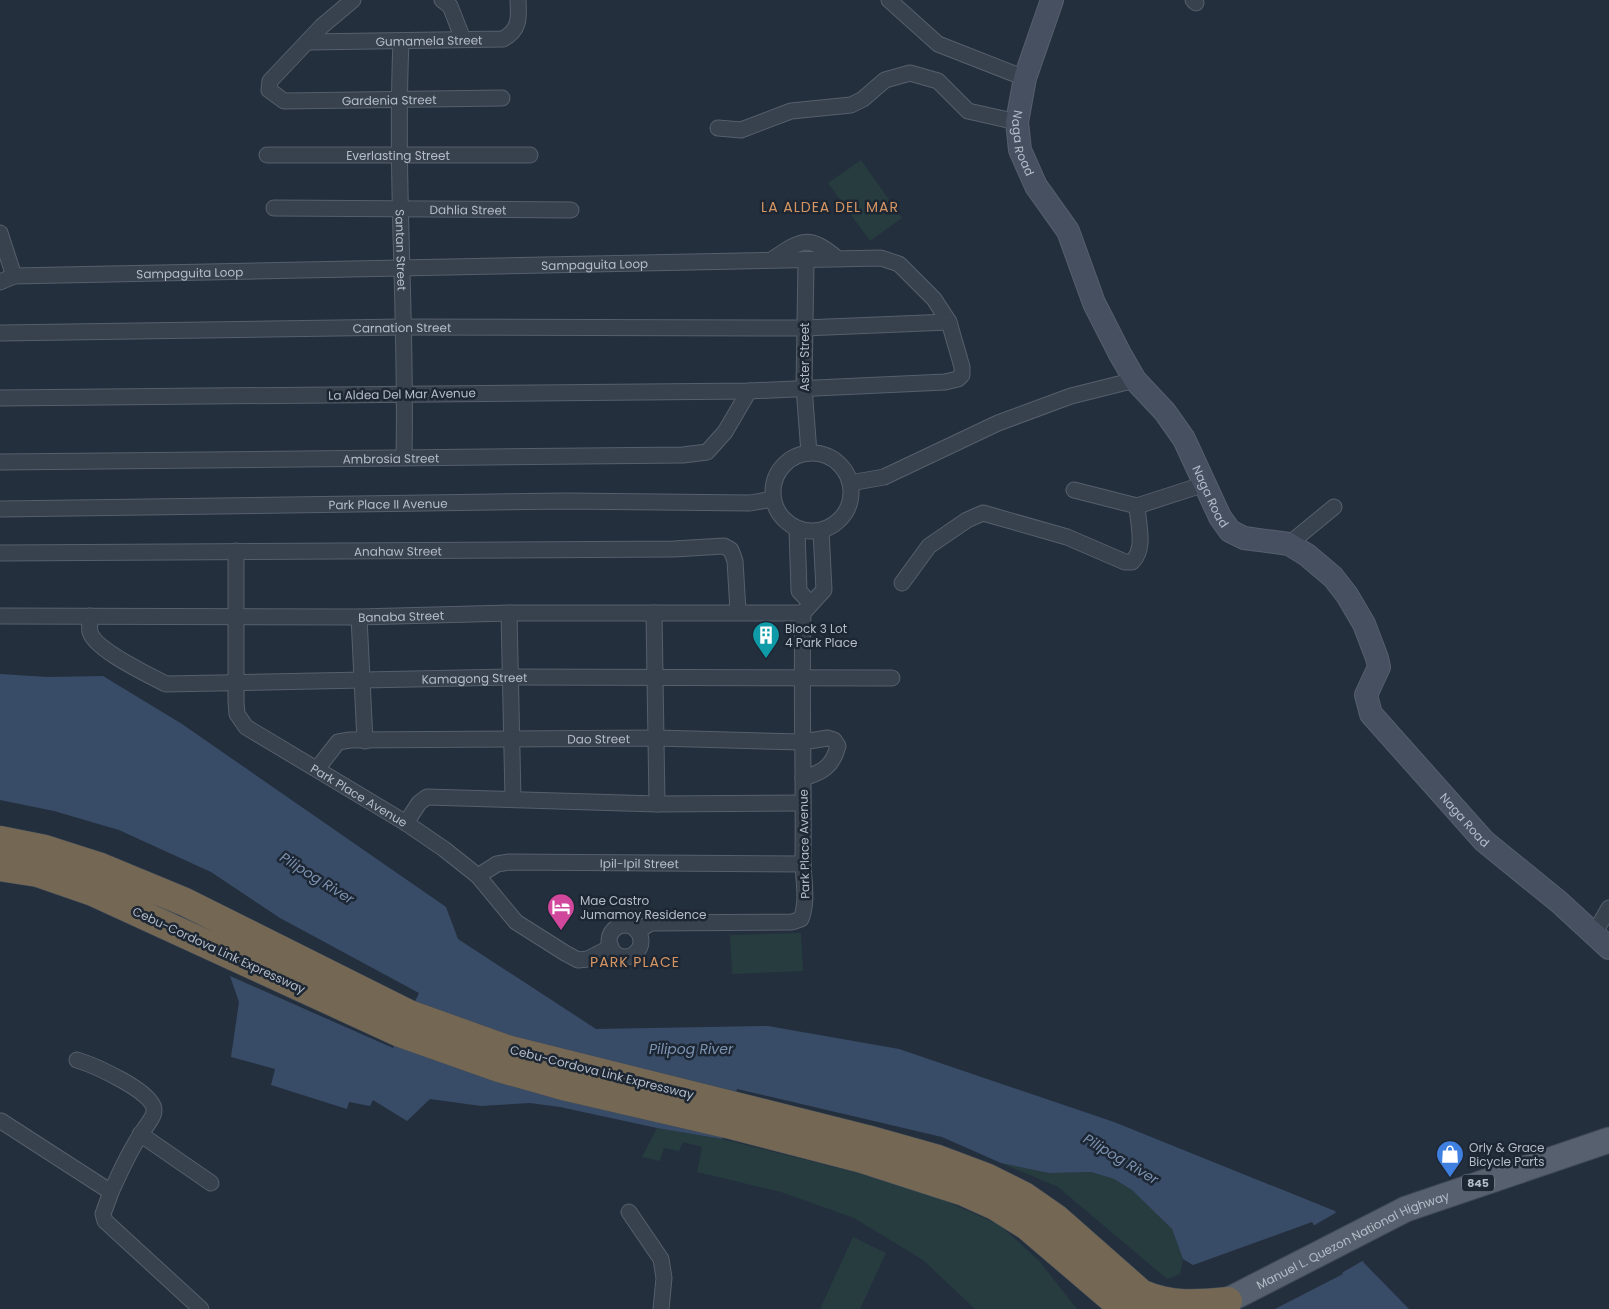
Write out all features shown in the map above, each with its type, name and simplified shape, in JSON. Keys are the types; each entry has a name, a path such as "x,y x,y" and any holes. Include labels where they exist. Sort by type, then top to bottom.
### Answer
{"highway":[{"name":"Cebu-Cordova Link Expressway","path":"0,840 45,849 98,866 185,902 405,1024"},
{"name":"Cebu-Cordova Link Expressway","path":"0,867 38,873 93,892 405,1024 507,1049 729,1114 964,1192 1013,1216 1069,1259 1142,1304"},
{"name":"Cebu-Cordova Link Expressway","path":"729,1114 938,1159 1001,1183 1024,1196 1057,1219 1142,1304"},
{"path":"1069,1259 1094,1309"},
{"path":"1142,1304 1162,1301 1220,1305"}],"main road":[{"name":"Manuel L. Quezon National Highway","path":"1220,1305 1406,1208 1609,1140"}],"street":[{"path":"309,42 322,26 353,0"},
{"path":"442,0 450,6 463,39"},
{"name":"Gumamela Street","path":"309,42 503,39 513,34 518,24 518,0"},
{"path":"889,0 938,44 1025,78"},
{"name":"Naga Road","path":"1052,0 1025,78 1017,122 1020,150 1036,186 1068,231 1094,303 1135,380 1165,412 1184,439 1220,517 1230,531 1244,538 1289,544 1333,577 1364,624 1372,642 1379,667 1366,695 1372,714 1484,841 1560,902 1602,941"},
{"name":"Gardenia Street","path":"309,42 270,81 269,90 284,101 502,98"},
{"name":"Santan Street","path":"401,42 398,98 406,394 404,456"},
{"path":"718,128 741,130 791,111 851,105 863,99 886,80 910,73 938,81 968,111 1017,122"},
{"name":"Everlasting Street","path":"267,155 530,156"},
{"name":"Dahlia Street","path":"274,208 571,210"},
{"path":"0,233 14,276"},
{"path":"774,259 798,244 807,242 819,243 837,258"},
{"name":"Sampaguita Loop","path":"0,282 14,276 881,258 899,264 934,299 949,322 962,367 962,375 958,379 914,385 804,387"},
{"name":"Aster Street","path":"806,261 804,387 809,453"},
{"name":"Carnation Street","path":"0,333 403,327 804,328 949,322"},
{"path":"850,483 884,478 998,423 1070,396 1135,380"},
{"name":"La Aldea Del Mar Avenue","path":"0,398 749,391 804,387"},
{"name":"Ambrosia Street","path":"0,462 404,456 673,455 707,452 725,432 749,391"},
{"path":"809,453 826,455 837,461 846,471 850,483 852,496 842,518 833,526 821,531 809,532 797,529 787,523 779,515 773,499 774,483 783,464 791,458 809,453"},
{"path":"1074,490 1137,506 1205,484"},
{"name":"Park Place II Avenue","path":"0,509 567,502 750,503 773,499"},
{"path":"902,583 929,546 967,520 982,513 1067,537 1125,562 1132,562 1140,549 1137,506"},
{"path":"1289,544 1334,507"},
{"path":"797,529 799,591 807,609 824,590 821,531"},
{"name":"Anahaw Street","path":"0,553 674,549 724,546 731,550 734,555 738,612"},
{"name":"Park Place Avenue","path":"236,551 235,683 237,714 246,727 406,823 478,876 516,922 572,957 578,960 588,959 611,947"},
{"name":"Banaba Street","path":"0,616 359,617 508,613 738,612 807,609"},
{"name":"Park Place Avenue","path":"637,931 651,923 792,922 801,919 805,908 802,864 802,676 807,609"},
{"path":"508,613 513,798"},
{"path":"654,613 657,804"},
{"name":"Kamagong Street","path":"90,616 90,631 95,640 124,662 166,684 510,677 802,676 892,678"},
{"path":"359,617 366,741"},
{"name":"Dao Street","path":"317,769 338,742 350,740 656,738 802,742 828,738 834,740 838,746 826,769 803,778"},
{"path":"406,823 419,803 427,797 513,798 657,804 803,803"},
{"name":"Ipil-Ipil Street","path":"478,876 498,864 509,862 802,864"},
{"path":"1602,941 1609,908"},
{"path":"625,925 637,931 641,943 634,954 620,956 611,947 610,937 616,928 625,925"},
{"path":"77,1060 103,1068 148,1098 154,1106 154,1113 140,1134 110,1192 103,1214 105,1221 201,1309"},
{"path":"1,1121 110,1192"},
{"path":"140,1134 211,1183"},
{"path":"629,1212 661,1259 664,1278 661,1309"}],"green space":[{"path":"861,160 902,218 870,241 828,183"},
{"path":"801,933 803,971 732,974 730,935"},
{"path":"657,1128 722,1139 914,1187 1000,1225 1040,1262 1077,1309 975,1309 923,1260 854,1218 781,1192 697,1172 702,1147 683,1142 679,1151 664,1148 660,1161 642,1157"},
{"path":"1001,1163 1049,1173 1091,1172 1114,1179 1132,1190 1172,1229 1183,1259 1180,1274 1167,1279 1058,1187"},
{"path":"853,1237 886,1253 860,1309 820,1309"}],"water":[{"name":"Pilipog River","path":"0,674 47,677 103,676 182,724 446,907 458,939 596,1029 768,1026 899,1049 1114,1122 1335,1211 1364,1263 1409,1309 1275,1309 1343,1274 1312,1222 1193,1265 1183,1259 1172,1229 1132,1190 1114,1179 1091,1172 1049,1173 1001,1163 942,1137 737,1089 722,1139 657,1128 560,1107 530,1103 481,1106 430,1099 407,1121 373,1100 370,1106 349,1102 347,1109 271,1085 275,1069 231,1057 239,1002 230,976 393,1048 419,993 280,918 211,872 119,830 54,811 0,800"}],"pier":[{"path":"1337,1212 1364,1260 1340,1274 1313,1226"}],"place":[{"name":"Block 3 Lot 4 Park Place","path":"766,659"},
{"name":"Mae Castro Jumamoy Residence","path":"561,931"},
{"name":"Orly & Grace Bicycle Parts","path":"1450,1178"}],"district":[{"name":"LA ALDEA DEL MAR","path":"830,207"},
{"name":"PARK PLACE","path":"635,962"}]}
